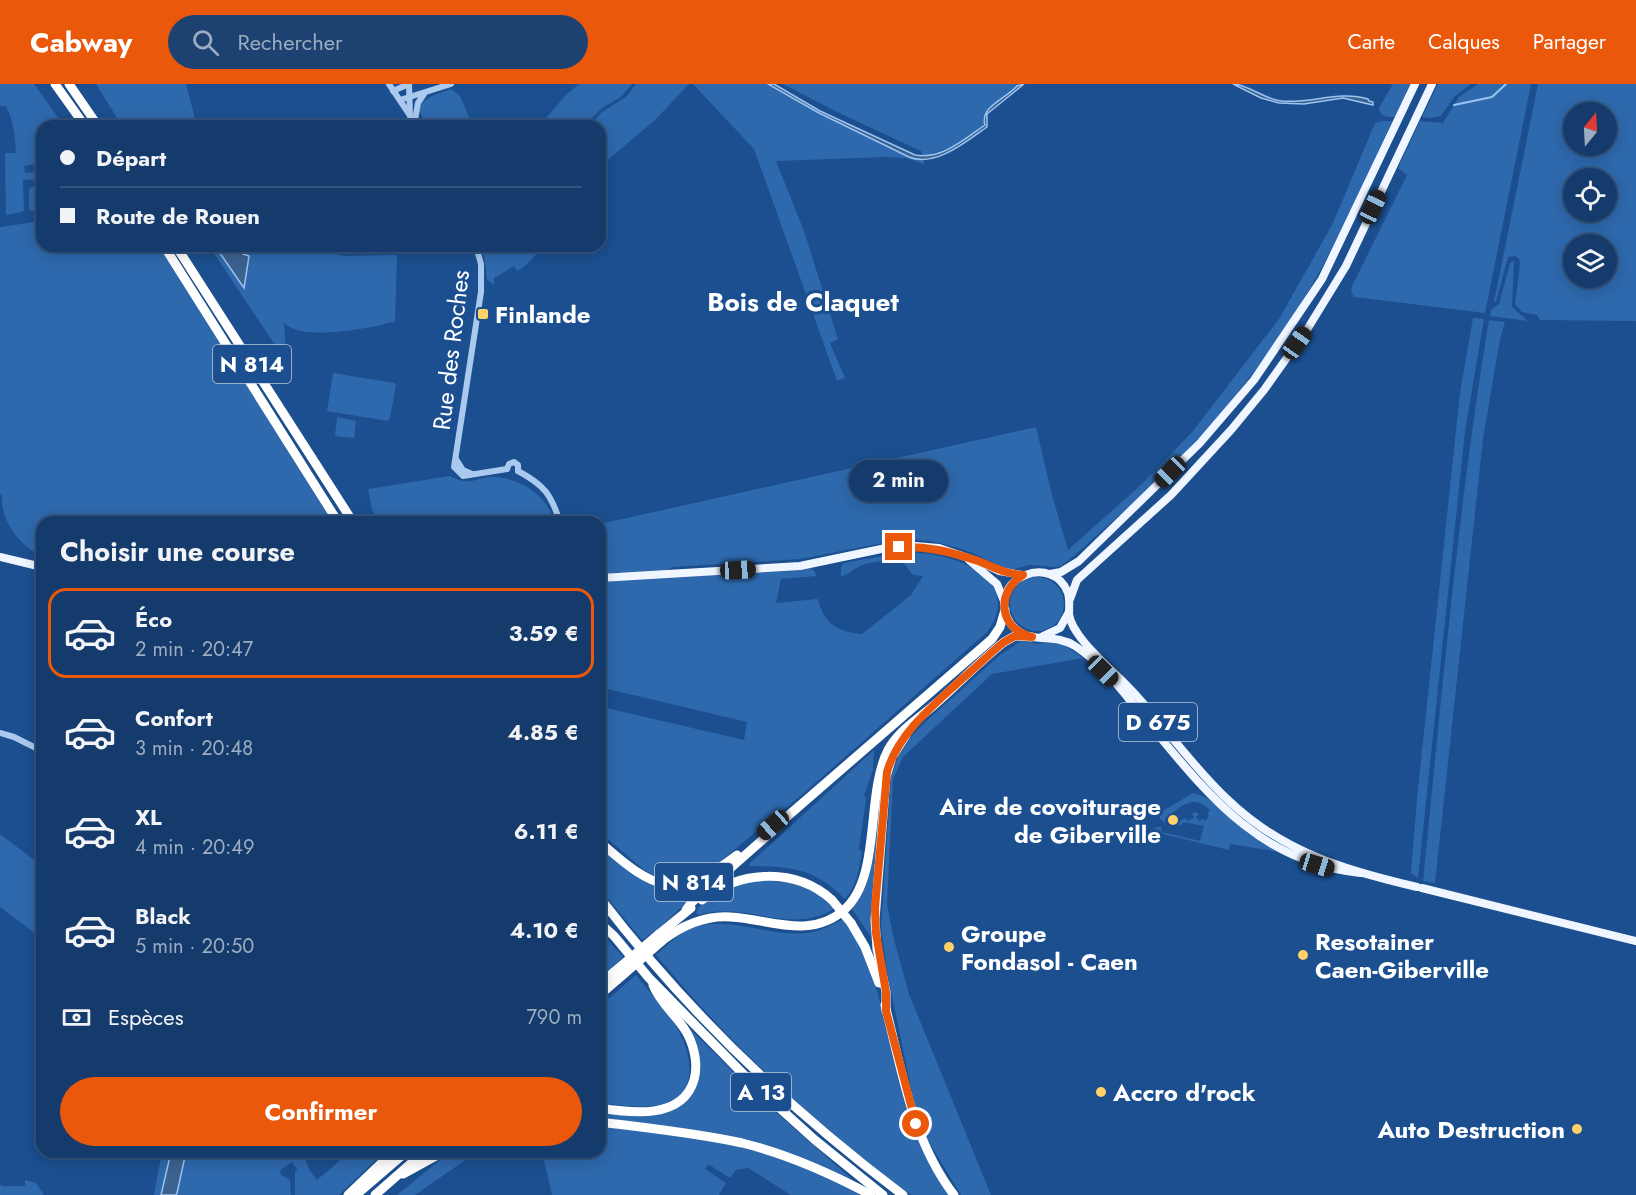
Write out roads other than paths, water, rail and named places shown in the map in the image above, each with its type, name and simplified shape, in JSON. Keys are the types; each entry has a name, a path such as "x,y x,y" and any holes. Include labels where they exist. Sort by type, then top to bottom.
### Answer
{"highway":[{"path":"55,84 81,120"},
{"path":"69,84 94,120"},
{"name":"N 814","path":"168,252 334,516"},
{"name":"N 814","path":"180,252 349,516"},
{"name":"N 814","path":"606,988 616,976 661,937 692,902 992,639 1000,627 1004,606"},
{"name":"N 814","path":"661,937 688,924 713,918 729,917 807,927 825,921 845,909 858,891 864,871 876,788 884,758 898,736 1004,642 1015,636 1037,637"},
{"path":"886,1011 886,992 877,949 875,920 885,783 894,753 930,709"},
{"name":"N 814","path":"606,847 643,877 660,883 682,884 700,880 715,872 773,825 782,821"},
{"path":"686,910 726,885 758,876 796,880 818,889 832,900 852,923 872,961 911,1110 932,1161 954,1195"},
{"name":"A 13","path":"606,905 702,1016 774,1088 874,1174 903,1195"},
{"path":"606,929 649,978 654,990 674,1014 689,1037 696,1064 692,1085 681,1101 661,1110 629,1112 606,1109"},
{"name":"N 814","path":"606,980 616,976"},
{"name":"A 13","path":"649,978 753,1084 822,1146 883,1195"},
{"path":"606,1123 704,1136 752,1146 816,1168 871,1195"},
{"path":"348,1195 387,1158"},
{"path":"356,1195 399,1158"},
{"path":"375,1195 393,1179 424,1158"}],"main road":[{"path":"1050,574 1069,567 1087,553 1200,443 1254,380 1322,279 1415,84"},
{"path":"963,556 993,579 1001,591 1004,606 1014,628 1021,633 1037,637 1060,628 1069,611 1069,599 1077,580 1171,495 1231,430 1264,390 1308,328 1346,266 1432,84"},
{"path":"606,578 800,566 899,547 939,548 999,571 1023,575"},
{"path":"0,557 36,566"},
{"path":"1004,606 1008,589 1015,580 1023,575 1037,572 1050,574 1062,583 1069,599"},
{"name":"D 675","path":"1069,611 1075,630 1135,693 1226,798 1246,815 1287,843 1313,857 1360,873 1636,941"},
{"name":"D 675","path":"1037,637 1066,642 1093,660 1114,681 1198,784 1238,822 1299,857 1339,871 1360,873"}],"street":[{"path":"389,84 413,120"},
{"path":"393,91 409,84 411,116"},
{"path":"400,100 451,84"},
{"path":"416,120 415,111 425,93"},
{"name":"Rue des Roches","path":"477,252 481,264 481,292 454,467 463,476 507,469 509,464 514,462 518,465 518,471 544,487 553,501 558,516"},
{"path":"0,734 36,748"}],"waterway":[{"path":"1454,105 1492,97 1506,84"}],"place":[{"name":"Finlande","path":"483,314"},
{"name":"Aire de covoiturage de Giberville","path":"1173,820"},
{"name":"Groupe Fondasol - Caen","path":"949,947"},
{"name":"Resotainer Caen-Giberville","path":"1303,955"},
{"name":"Accro d'rock","path":"1101,1092"},
{"name":"Auto Destruction","path":"1577,1129"}],"district":[{"name":"Bois de Claquet","path":"803,302"}]}
